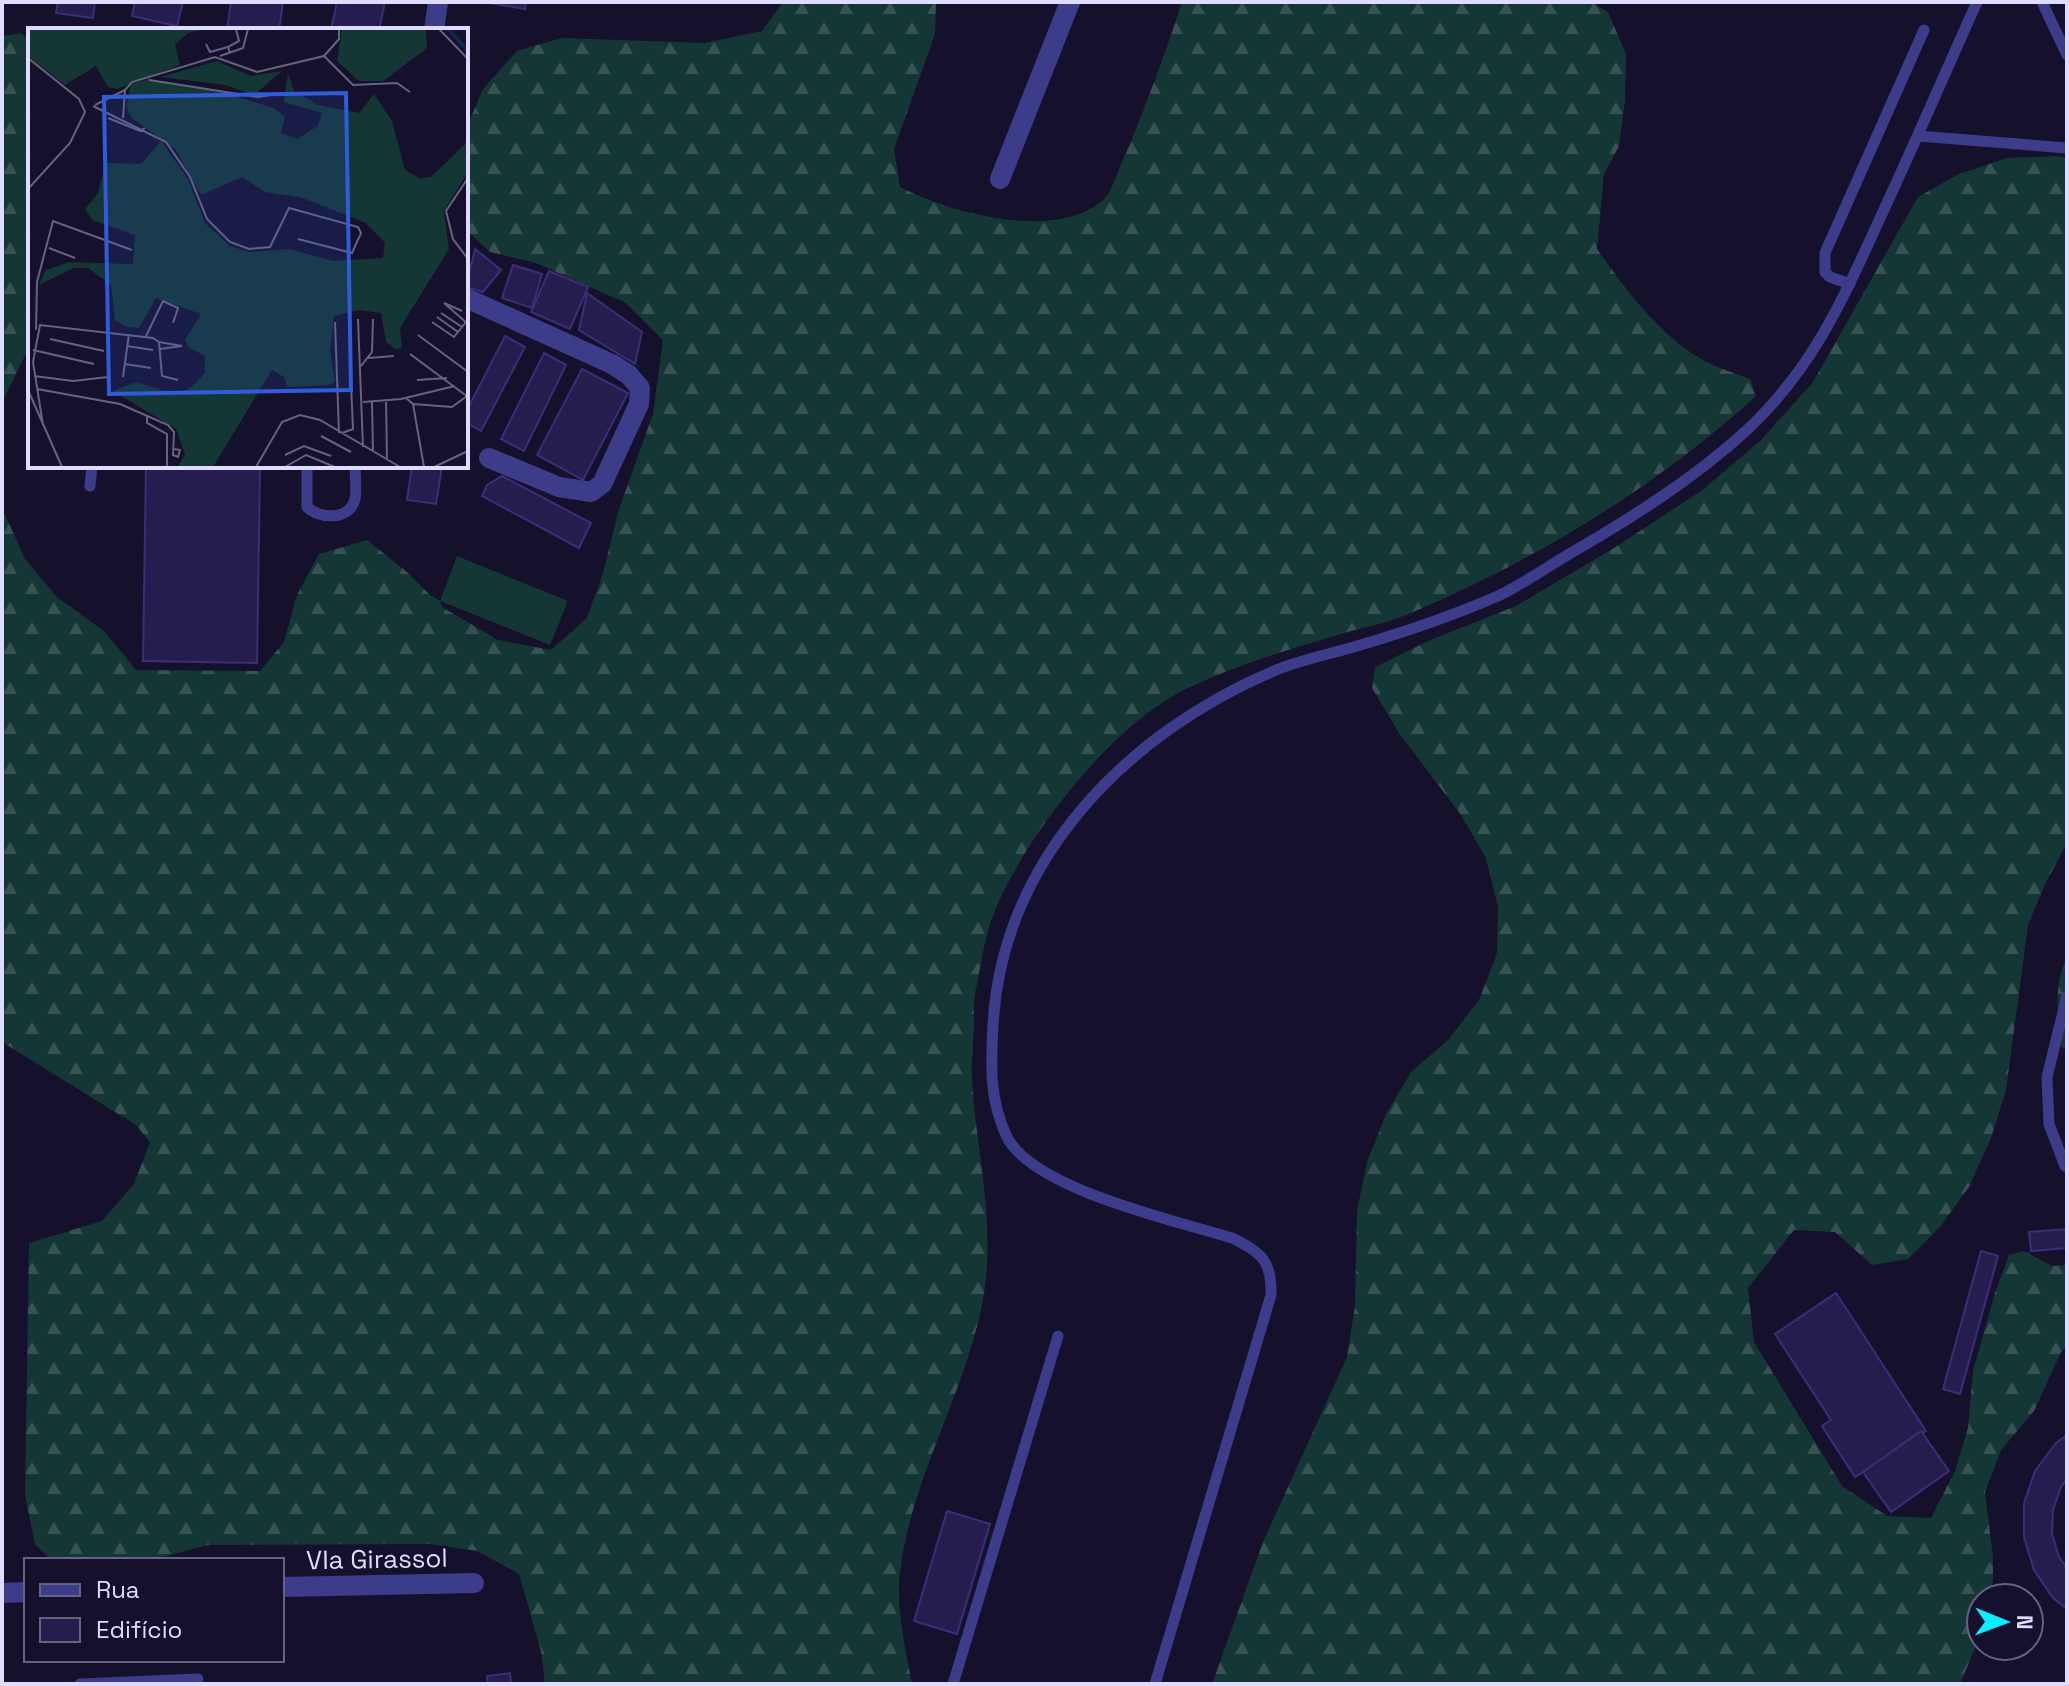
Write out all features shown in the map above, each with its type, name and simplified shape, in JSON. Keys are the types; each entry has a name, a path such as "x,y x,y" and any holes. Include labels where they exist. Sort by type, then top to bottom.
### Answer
{"street":[{"path":"434,28 438,2"},
{"path":"1000,179 1070,2"},
{"path":"468,299 612,364 629,375 640,388 639,404 602,484 591,492 559,487 489,458"},
{"name":"VIa Girassol","path":"284,1587 474,1583"},
{"path":"2,1593 24,1592"}],"lane":[{"path":"1155,1684 1271,1295 1271,1273 1265,1262 1247,1245 1086,1192 1040,1171 1007,1140 990,1079 995,991 1011,926 1043,859 1094,794 1146,744 1205,706 1277,669 1420,627 1502,594 1604,534 1690,478 1749,428 1800,373 1834,318 1977,2"},
{"path":"2042,2 2067,55"},
{"path":"1850,284 1825,272 1825,253 1924,30"},
{"path":"1918,136 2067,148"},
{"path":"90,486 92,468"},
{"path":"307,468 307,507 315,515 327,516 350,509 355,500 355,468"},
{"path":"2065,1166 2049,1124 2047,1077 2067,996"},
{"path":"953,1684 1058,1336"},
{"path":"80,1684 198,1679"}],"green space":[{"path":"783,2 936,2 935,34 894,149 900,187 974,214 1031,221 1083,213 1106,197 1146,103 1182,2 1591,2 1608,12 1626,54 1625,101 1619,146 1604,174 1597,249 1632,296 1672,338 1708,363 1750,379 1756,396 1636,491 1504,570 1403,616 1226,672 1158,705 1099,758 1044,824 1003,893 990,924 975,995 972,1080 986,1204 986,1279 969,1354 917,1498 900,1572 902,1628 912,1684 545,1684 541,1651 519,1574 477,1551 430,1544 208,1545 159,1558 49,1558 35,1544 25,1495 29,1243 102,1221 134,1184 150,1142 136,1125 2,1042 2,508 25,559 57,597 105,632 136,670 260,671 284,642 297,595 319,554 367,540 440,601 442,607 498,640 551,650 587,618 603,573 618,512 653,414 663,340 626,303 536,263 490,252 468,232 468,124 483,89 517,51 561,38 705,43 762,31"},
{"path":"21,33 28,39 28,349 2,403 2,36"},
{"path":"2007,158 2067,158 2067,843 2028,925 2006,1090 1991,1138 1969,1187 1940,1227 1908,1259 1872,1265 1835,1232 1794,1230 1748,1288 1754,1342 1842,1486 1887,1516 1931,1518 1955,1471 1968,1428 1973,1371 2009,1255 2024,1251 2052,1266 2067,1265 2067,1346 2061,1352 2034,1411 2001,1450 1985,1492 1993,1580 1965,1582 1965,1662 1969,1662 1960,1684 1212,1684 1263,1542 1347,1357 1355,1306 1357,1211 1367,1162 1386,1114 1411,1072 1448,1040 1479,1000 1497,953 1498,906 1486,858 1461,815 1399,733 1372,688 1375,667 1428,641 1516,606 1614,548 1701,491 1760,441 1813,382 1918,197 1959,174"},
{"path":"457,556 568,601 550,645 440,601"},
{"path":"2067,958 2067,1051 2061,1046 2058,1001 2060,978"}],"building":[{"path":"58,2 95,2 93,18 56,13"},
{"path":"135,2 183,2 177,26 132,16"},
{"path":"231,2 283,2 279,28 227,28"},
{"path":"337,2 385,2 379,28 331,28"},
{"path":"484,2 526,2 525,9"},
{"path":"475,249 501,270 483,292 468,288"},
{"path":"513,265 542,274 532,308 502,298"},
{"path":"549,271 588,287 570,329 531,312"},
{"path":"587,293 642,332 635,364 579,330"},
{"path":"505,336 525,347 481,431 468,424 468,408"},
{"path":"544,353 566,365 524,451 501,439"},
{"path":"582,369 628,393 583,480 537,455"},
{"path":"146,468 260,468 257,663 143,661"},
{"path":"412,468 442,468 436,504 407,500"},
{"path":"502,476 591,523 579,548 482,496 487,485"},
{"path":"2067,1229 2067,1248 2031,1251 2029,1232"},
{"path":"1981,1251 1998,1256 1960,1394 1943,1389"},
{"path":"1836,1293 1926,1431 1855,1477 1822,1426 1831,1420 1775,1334"},
{"path":"1921,1431 1949,1471 1891,1512 1863,1472"},
{"path":"2067,1435 2067,1479 2053,1510 2052,1534 2059,1557 2067,1568 2067,1609 2053,1598 2034,1570 2024,1537 2024,1503 2035,1471 2056,1443"},
{"path":"947,1511 990,1524 957,1634 914,1621"},
{"path":"510,1673 511,1684 488,1684 487,1676"}]}
